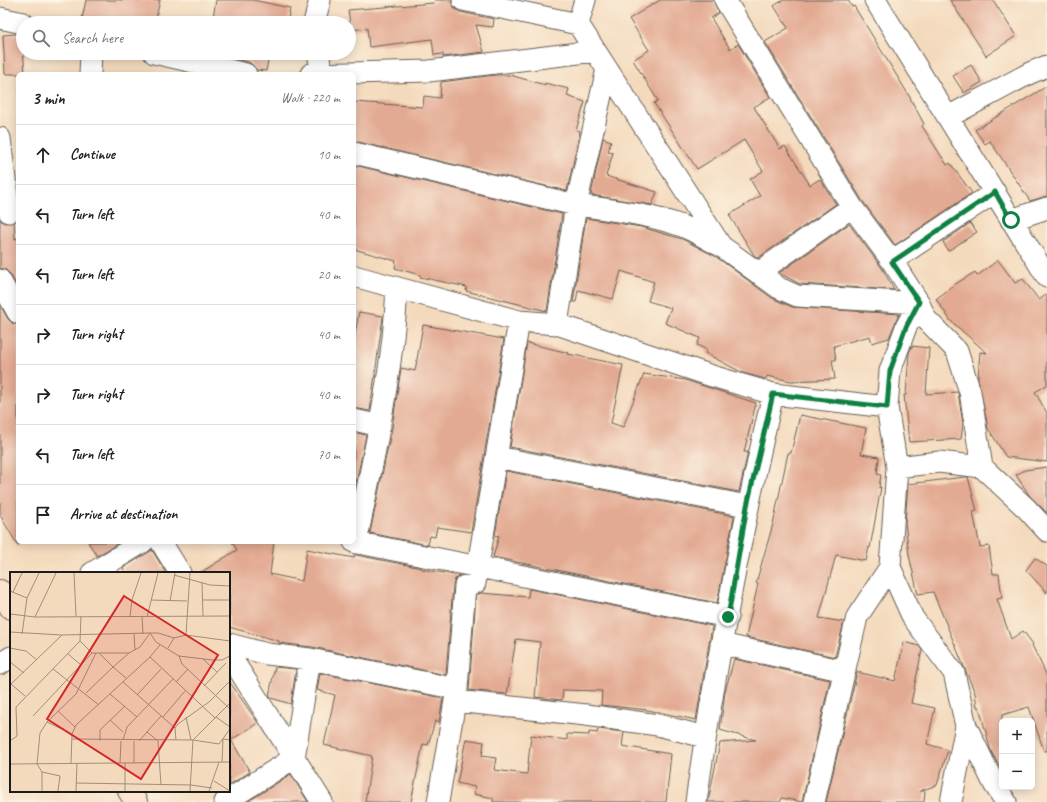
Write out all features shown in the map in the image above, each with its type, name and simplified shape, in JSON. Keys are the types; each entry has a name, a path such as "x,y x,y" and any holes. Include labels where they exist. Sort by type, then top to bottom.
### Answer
{"street":[{"path":"316,16 320,0"},
{"path":"463,0 578,24 721,246"},
{"path":"578,24 585,0"},
{"path":"725,0 852,207 919,302 925,318 957,351 970,392 982,467 1047,530"},
{"path":"875,0 1047,277"},
{"path":"0,18 16,21"},
{"path":"318,68 429,72 595,51"},
{"path":"90,72 91,60"},
{"path":"185,60 237,72"},
{"path":"948,118 1030,73 1047,66"},
{"path":"557,324 576,205 607,69"},
{"path":"0,138 9,214"},
{"path":"356,152 576,205 627,212 656,218 684,227 721,246 779,288 797,296 919,302"},
{"path":"892,262 995,192"},
{"path":"758,273 852,207"},
{"path":"1011,220 1047,208"},
{"path":"356,277 519,321 557,324 712,376 773,394 887,407"},
{"path":"0,280 16,309"},
{"path":"356,537 380,426 395,334 397,288"},
{"path":"919,302 906,327 890,371 887,407 897,467 890,567 913,618 954,673 966,726 994,784 1006,802"},
{"path":"438,802 456,695 466,586 476,583 477,567 497,457 519,321"},
{"path":"696,802 705,737 747,506 773,394"},
{"path":"356,420 380,426"},
{"path":"497,457 747,506"},
{"path":"897,467 939,462 982,467"},
{"path":"356,542 728,617"},
{"path":"94,572 157,544"},
{"path":"160,544 179,572"},
{"path":"814,802 857,618 890,567"},
{"path":"0,591 10,606"},
{"path":"230,644 267,654 310,659 456,695 643,723 705,737"},
{"path":"722,644 845,671"},
{"path":"230,656 322,802"},
{"path":"0,664 10,658"},
{"path":"225,802 294,758 310,659"},
{"path":"951,802 966,726"},
{"path":"130,792 136,802"}],"building":[{"path":"86,0 160,0 157,16 83,16"},
{"path":"216,0 253,0 290,8 288,16 213,16"},
{"path":"435,0 451,0 455,9 460,12 494,19 493,27 476,25 484,52 443,57 443,54 434,55 432,39 369,47 367,28 356,29 356,16 349,16 348,10 434,3"},
{"path":"660,0 713,0 719,13 711,18 730,49 738,44 770,97 754,107 780,149 785,146 810,185 820,179 836,204 758,258 754,255 729,215 760,196 750,179 763,171 744,140 697,169 654,103 658,101 633,60 649,50 629,19"},
{"path":"783,0 848,0 852,7 854,6 908,94 924,124 922,126 947,165 950,163 972,193 895,245 862,200 765,42 788,28 774,6"},
{"path":"950,0 993,0 1016,36 986,56"},
{"path":"16,34 16,60 24,60 25,72 5,74 3,35"},
{"path":"239,60 268,60 266,71 257,70 249,62"},
{"path":"971,65 982,82 964,93 953,76"},
{"path":"496,75 510,75 545,85 545,83 569,89 567,96 585,102 576,130 580,131 567,191 356,141 356,102 423,107 424,96 440,98 441,82"},
{"path":"1047,86 1047,196 1030,201 990,141 985,144 975,130"},
{"path":"603,138 611,141 608,152 613,153 606,176 657,192 652,205 591,195"},
{"path":"356,165 562,214 547,311 466,291 467,287 420,277 420,275 395,268 396,261 356,250"},
{"path":"586,218 641,227 682,239 715,256 772,298 792,307 899,314 889,338 872,343 870,336 834,346 836,360 832,360 835,379 791,381 767,376 766,379 743,373 705,353 707,350 697,345 700,338 665,323 671,308 648,301 654,282 621,271 613,299 578,290 576,302 573,302"},
{"path":"0,220 5,223 14,222 16,239 16,284 10,274 6,270 0,268"},
{"path":"970,223 977,232 948,251 943,242"},
{"path":"849,224 882,268 894,290 800,284 779,273"},
{"path":"998,260 1015,283 1023,279 1039,300 1047,294 1047,385 1035,392 1047,413 1047,462 1006,457 988,428 978,378 980,352 987,353 951,321 936,299 949,288 975,272 977,276"},
{"path":"0,305 8,319 16,324 16,543 0,515"},
{"path":"359,312 383,316 370,411 356,408 356,329"},
{"path":"423,325 504,339 471,532 437,527 435,537 430,536 428,545 370,533 392,428 401,368 415,371"},
{"path":"527,343 569,353 568,354 623,365 611,423 623,427 644,374 685,380 756,403 744,452 748,452 739,492 510,447"},
{"path":"912,346 929,348 926,394 958,392 963,424 961,439 909,442 904,395 906,395 909,353"},
{"path":"800,415 866,428 861,454 879,457 877,474 881,475 879,488 881,487 870,548 869,547 866,561 836,555 819,618 844,622 835,657 746,637 758,584 756,583 773,524 788,453 791,453"},
{"path":"356,432 366,435 356,483"},
{"path":"1047,467 1047,513 1029,495 1016,475 1025,470"},
{"path":"506,471 734,516 717,603 493,557 499,536 495,535"},
{"path":"968,477 977,511 973,512 980,547 989,546 993,574 999,574 1002,598 997,599 1011,639 1023,631 1033,644 1032,645 1047,676 1047,751 1044,751 1035,725 1035,718 1033,718 1029,707 1002,715 1002,718 999,718 999,766 991,751 979,707 977,707 975,693 933,592 918,594 909,555 905,522 908,484"},
{"path":"89,544 117,544 97,556"},
{"path":"233,544 274,544 270,574 302,581 307,549 354,558 354,555 356,555 460,576 455,579 453,585 446,675 312,647 279,643 279,641 230,627 230,572 202,572 237,550"},
{"path":"152,550 165,572 125,572 123,568"},
{"path":"1035,558 1047,566 1047,593 1026,570"},
{"path":"529,589 712,626 696,720 648,710 601,705 602,691 563,690 562,700 535,697 540,642 516,639 507,694 469,690 476,595 481,593 528,597"},
{"path":"904,642 919,646 922,650 911,703 935,708 927,744 948,750 937,785 920,791 925,791 924,802 826,802 857,672 895,681"},
{"path":"734,659 830,680 802,802 782,798 780,802 708,802 720,743 756,740 720,730 725,692"},
{"path":"275,667 296,669 291,704 269,696"},
{"path":"320,673 443,698 439,722 435,721 428,745 423,744 411,802 365,802 372,756 324,745 335,695 317,690"},
{"path":"230,682 258,723 231,740 250,772 230,784"},
{"path":"598,729 624,732 622,746 671,754 666,802 493,802 493,798 474,794 475,787 457,783 466,739 484,742 482,756 496,758 494,770 527,774 531,735 567,740 567,734 589,735 589,732 597,733"},
{"path":"291,774 308,802 247,802 263,792"}],"route":[{"path":"728,617 747,506 773,394 887,407 890,371 906,327 919,302 892,262 995,192 1011,220"}]}
